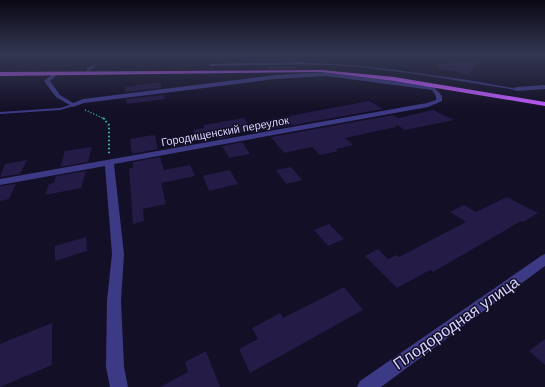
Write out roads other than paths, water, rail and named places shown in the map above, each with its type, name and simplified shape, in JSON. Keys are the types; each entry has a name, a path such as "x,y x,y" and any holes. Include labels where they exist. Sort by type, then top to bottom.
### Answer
{"main road":[{"path":"345,73 394,79 545,104"},
{"path":"376,73 545,99"}],"street":[{"path":"56,73 47,81 58,96 73,105"},
{"name":"Городищенский переулок","path":"0,182 428,105 439,101 439,96 434,89 339,75 306,75 276,77 118,96 83,101 73,105"},
{"path":"516,89 545,87"},
{"path":"109,163 118,254 114,301 115,368 119,387"},
{"name":"Плодородная улица","path":"366,387 545,259"}],"lane":[{"path":"405,73 516,89"},
{"path":"0,113 70,108 73,105"}]}
